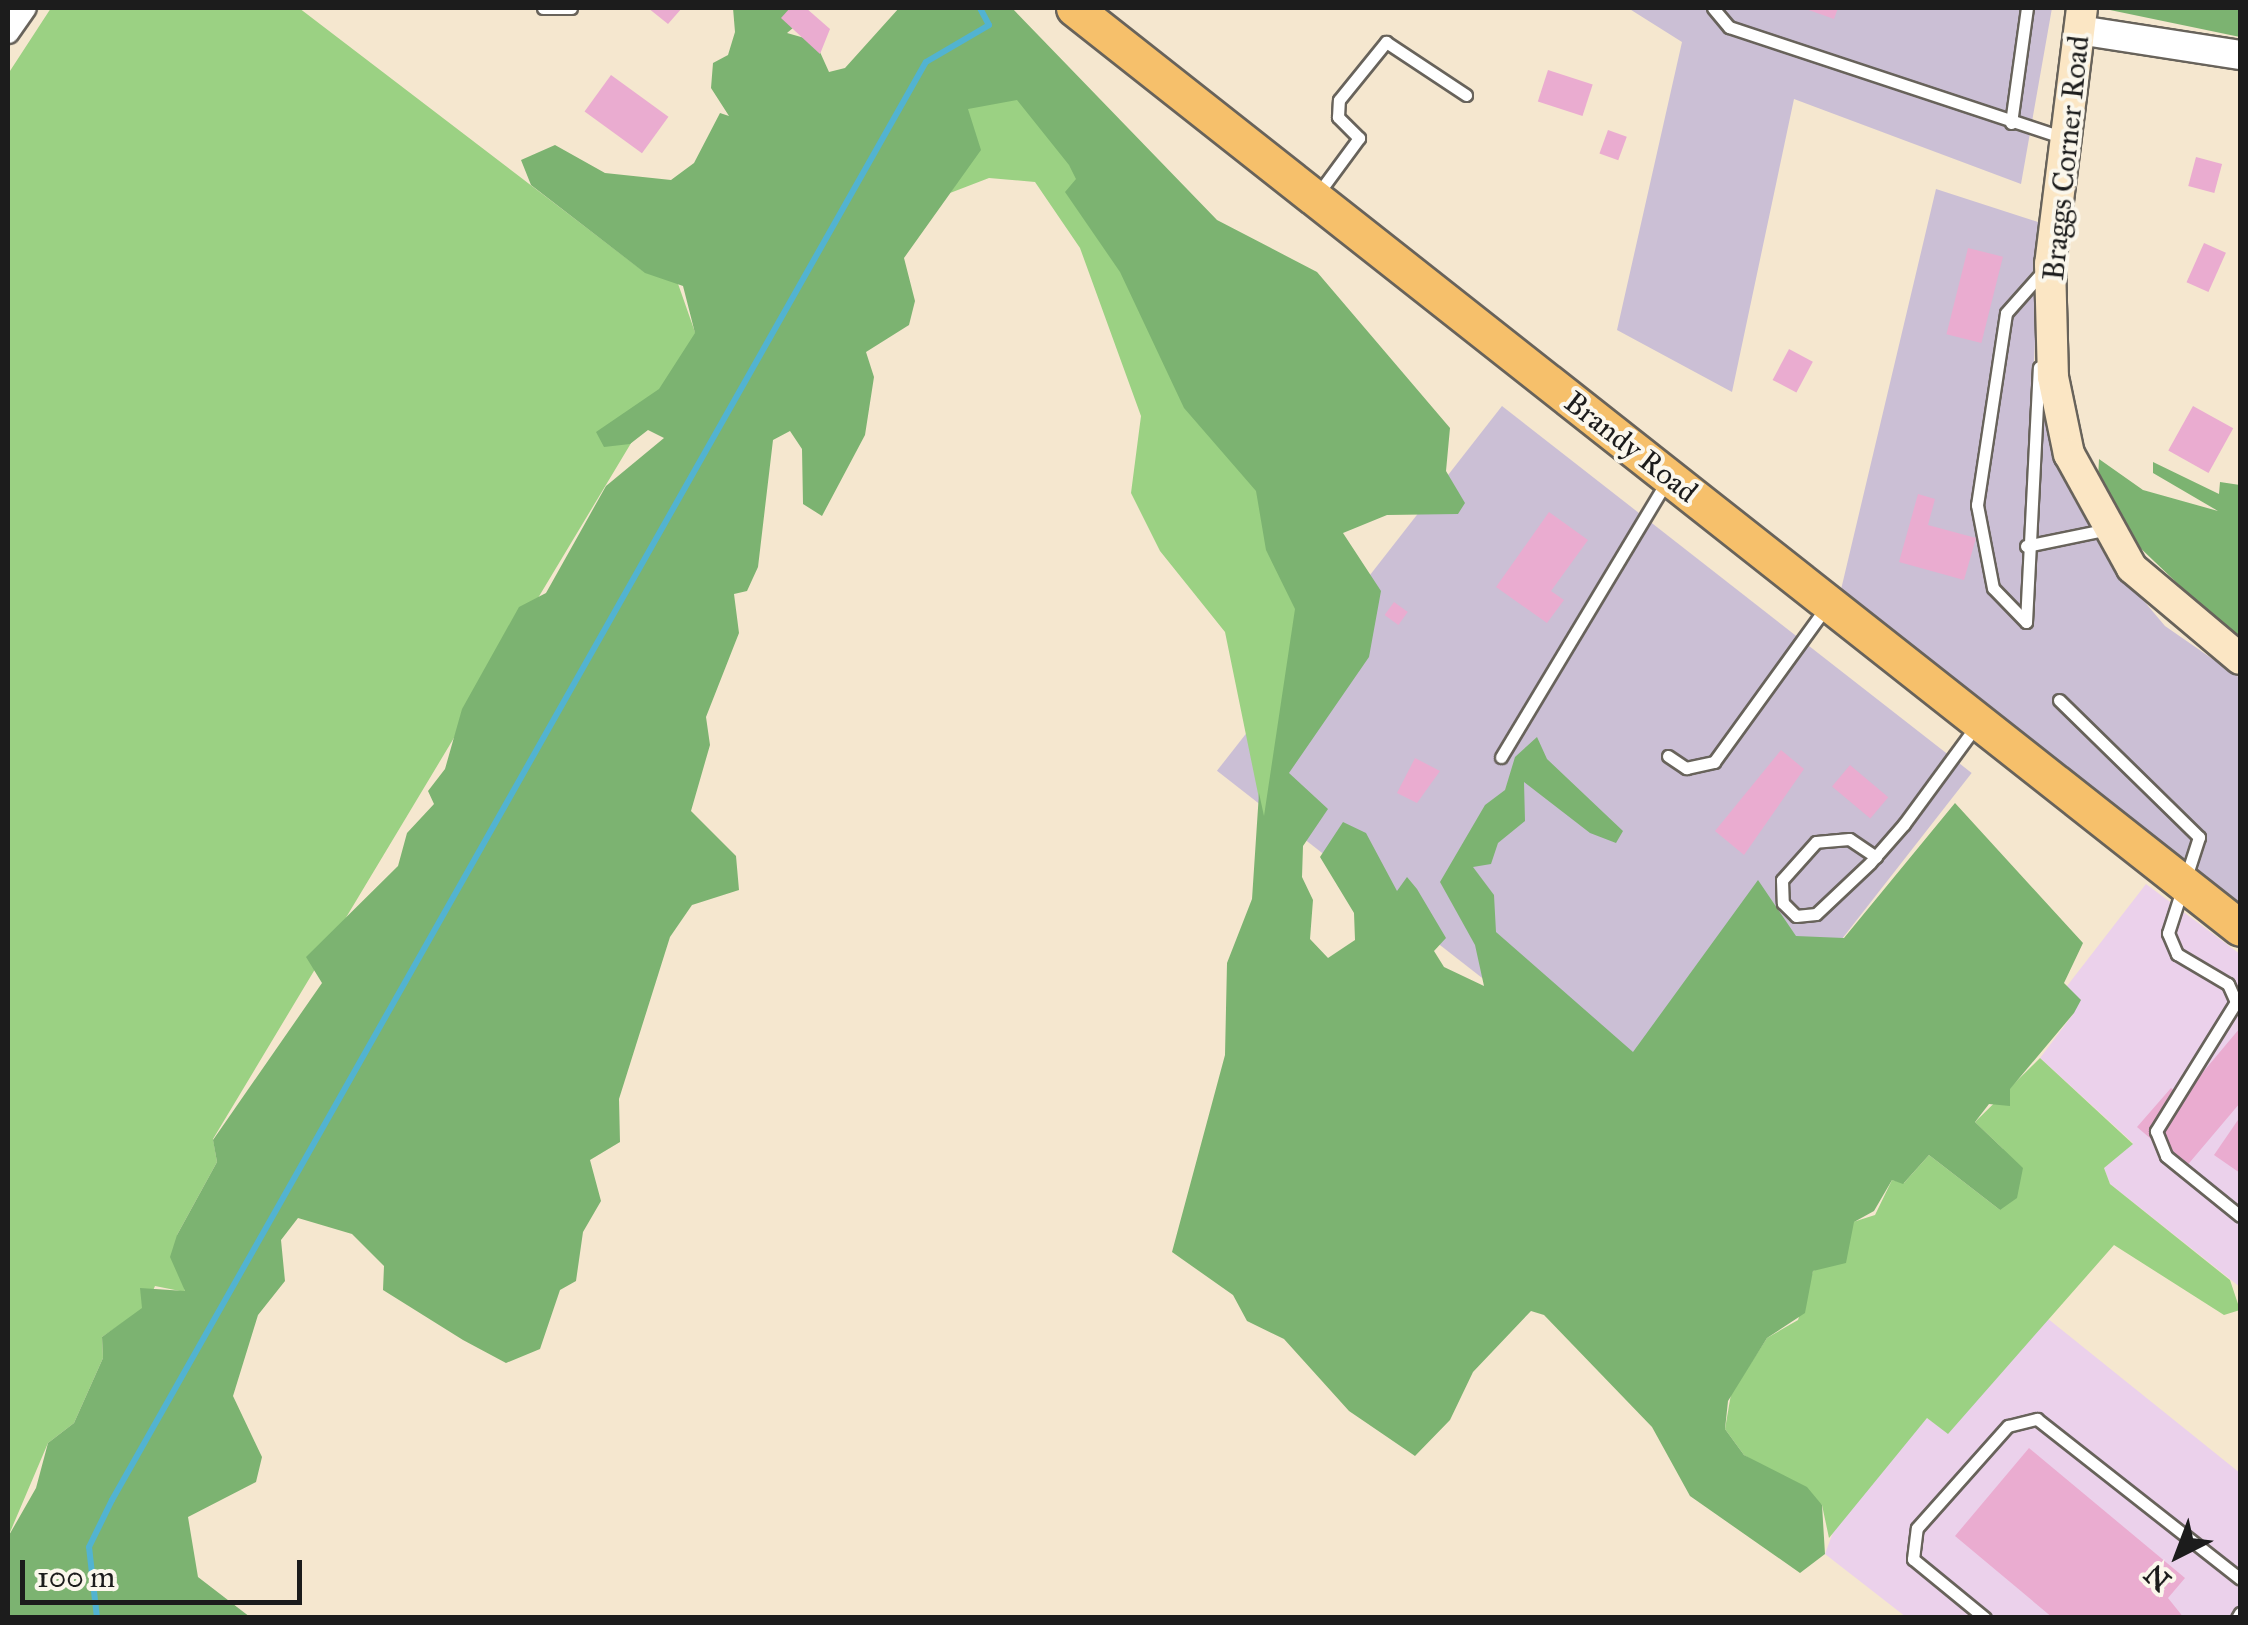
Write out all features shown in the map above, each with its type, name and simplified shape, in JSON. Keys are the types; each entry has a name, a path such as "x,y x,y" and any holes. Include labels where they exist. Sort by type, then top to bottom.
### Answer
{"main road":[{"name":"Brandy Road","path":"1074,8 2240,928"},
{"name":"Braggs Corner Road","path":"2081,19 2050,264 2053,377 2068,454 2104,530 2181,615 2240,659"},
{"name":"Brandy Road","path":"2187,888 2240,918"}],"street":[{"path":"8,32 24,8"},
{"path":"2081,19 2240,55"}],"lane":[{"path":"543,8 571,8"},
{"path":"1713,8 1728,27 2065,138"},
{"path":"2011,123 2028,8"},
{"path":"1314,198 1359,138 1338,117 1340,100 1386,42 1466,94"},
{"path":"2050,264 2026,546 2026,622 1993,588 1977,505 2006,313 2050,264"},
{"path":"1501,757 1670,478"},
{"path":"2026,546 2104,530"},
{"path":"1668,756 1686,768 1714,762 1828,603"},
{"path":"2059,700 2194,826 2200,850 2187,888 2168,918 2171,944 2187,964 2228,984 2238,1004 2156,1132 2166,1156 2240,1216"},
{"path":"1876,857 1849,838 1816,842 1782,880 1782,903 1796,916 1816,914 1876,857 1979,722"},
{"path":"1985,1618 1913,1559 1916,1528 2008,1426 2037,1419 2240,1579"}],"shaded area":[{"path":"1628,8 2052,8 2021,184 1794,99 1732,392 1617,330 1682,42"},
{"path":"1936,189 2041,223 2034,362 2074,499 2111,562 2165,626 2240,678 2240,906 1839,598"},
{"path":"1502,406 1972,773 1687,1138 1217,771"},
{"path":"2146,884 2240,954 2240,1287 2110,1184 2104,1168 2133,1143 2040,1058 2074,1013 2067,986"},
{"path":"2047,1318 2240,1473 2240,1617 1906,1617 1825,1554 1839,1516 1927,1418 1948,1433"}],"green space":[{"path":"51,8 299,8 643,271 676,278 696,335 213,1139 217,1162 177,1235 185,1292 155,1286 146,1307 102,1337 103,1358 74,1423 48,1443 8,1537 8,74"},
{"path":"733,8 798,8 800,22 787,33 815,41 829,72 845,68 899,8 1012,8 1217,220 1317,272 1450,428 1446,471 1465,503 1458,514 1387,515 1343,533 1381,591 1369,657 1289,773 1328,809 1303,846 1302,877 1313,900 1310,939 1328,958 1355,940 1354,913 1320,857 1343,822 1366,833 1397,891 1407,877 1417,889 1446,938 1434,951 1444,967 1484,986 1475,945 1440,882 1485,805 1505,790 1515,757 1537,737 1547,759 1623,831 1616,843 1590,833 1524,782 1525,821 1498,843 1491,864 1473,867 1494,895 1496,932 1633,1052 1758,880 1796,936 1844,938 1955,803 2083,943 2064,983 2081,1000 2074,1013 2010,1089 2010,1106 1989,1104 1975,1122 2023,1168 2017,1198 2000,1210 1929,1155 1903,1184 1892,1180 1874,1211 1854,1222 1846,1263 1813,1271 1805,1313 1767,1338 1728,1401 1725,1429 1744,1455 1807,1487 1822,1505 1825,1554 1800,1573 1690,1496 1652,1427 1544,1315 1531,1311 1473,1372 1450,1420 1415,1456 1349,1411 1284,1339 1247,1321 1233,1295 1172,1252 1225,1055 1227,963 1252,899 1259,793 1264,816 1295,609 1266,550 1256,491 1184,408 1120,272 1065,192 1076,179 1069,165 1017,100 968,109 981,150 904,258 915,301 909,325 866,352 874,377 865,435 822,516 803,504 802,449 790,431 773,440 758,567 747,591 734,594 739,633 706,717 710,745 691,811 736,856 739,890 692,905 670,937 619,1099 620,1142 590,1160 601,1201 583,1232 576,1281 560,1290 540,1349 506,1363 463,1340 383,1290 384,1266 352,1234 298,1218 281,1240 285,1281 258,1315 233,1396 262,1457 256,1482 188,1517 198,1577 250,1617 8,1617 8,1537 36,1488 48,1443 74,1423 103,1358 102,1337 142,1308 140,1288 185,1291 170,1257 177,1235 217,1162 213,1140 322,983 306,957 398,866 407,833 434,804 428,791 445,769 462,709 519,607 546,593 606,486 664,438 648,430 630,444 604,447 596,432 659,389 695,333 683,286 645,273 531,185 521,160 555,145 605,173 671,180 694,163 720,113 729,116 711,88 713,63 728,55 735,32"},
{"path":"2240,8 2240,37 2110,10"},
{"path":"1017,94 1053,130 1257,488 1301,610 1264,823 1225,632 1160,551 1131,493 1141,416 1080,248 1035,182 989,178 950,193 974,156 961,113 985,96"},
{"path":"2099,459 2143,490 2218,511 2153,473 2153,462 2219,494 2220,482 2240,485 2240,643 2134,542 2098,479"},
{"path":"2040,1058 2133,1144 2104,1168 2110,1184 2230,1280 2240,1310 2224,1315 2114,1245 1948,1434 1927,1418 1829,1538 1822,1505 1744,1455 1725,1429 1731,1394 1767,1338 1798,1320 1813,1271 1829,1264 1853,1222 1875,1215 1892,1180 1904,1183 1929,1155 2000,1210 2003,1149 1975,1122"}],"building":[{"path":"648,8 682,8 668,24"},
{"path":"790,8 806,8 830,29 820,54 781,18"},
{"path":"1803,8 1838,8 1834,19"},
{"path":"1548,70 1593,85 1583,116 1538,101"},
{"path":"611,75 668,117 642,153 585,111"},
{"path":"1608,130 1627,137 1618,160 1599,153"},
{"path":"2196,157 2222,164 2214,193 2188,186"},
{"path":"2204,243 2226,253 2208,292 2187,282"},
{"path":"1968,248 2003,257 1981,343 1946,334"},
{"path":"1789,349 1813,362 1796,393 1773,380"},
{"path":"2193,406 2233,428 2209,473 2168,451"},
{"path":"1918,494 1935,499 1928,525 1976,538 1964,580 1899,562"},
{"path":"1549,512 1588,540 1551,591 1564,600 1547,623 1496,587"},
{"path":"1394,602 1408,612 1398,625 1385,615"},
{"path":"1781,750 1804,769 1744,855 1715,831"},
{"path":"1415,758 1440,771 1417,803 1397,793"},
{"path":"1850,765 1888,797 1870,819 1832,786"},
{"path":"2240,1028 2240,1103 2185,1168 2137,1127 2171,1088 2182,1097"},
{"path":"2240,1117 2240,1173 2214,1155"},
{"path":"2029,1448 2185,1578 2168,1598 2184,1618 2053,1618 1955,1536"}],"waterway":[{"path":"97,1618 89,1547 112,1500 926,62 989,25 980,8"}]}
